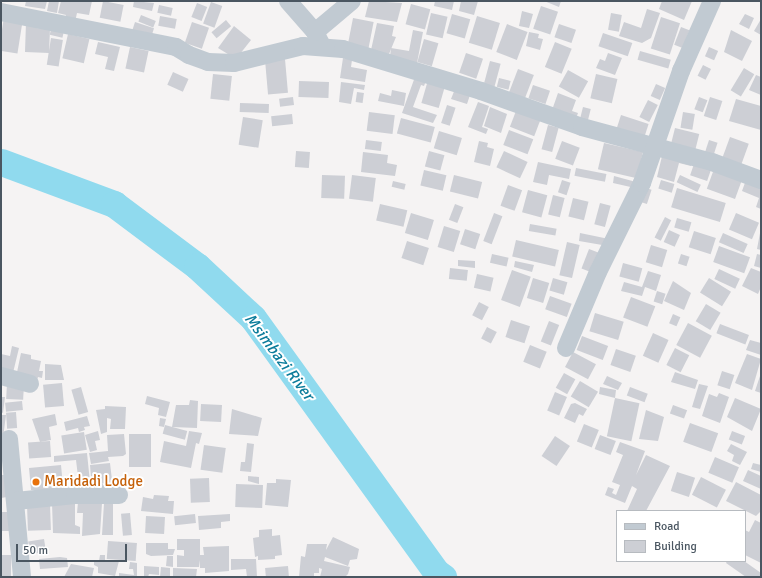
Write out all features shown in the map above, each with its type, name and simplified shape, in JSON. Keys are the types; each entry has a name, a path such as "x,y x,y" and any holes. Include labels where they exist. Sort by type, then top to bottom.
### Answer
{"street":[{"path":"288,1 318,39 394,63 582,127 712,162 761,180"},
{"path":"1,12 176,47 189,55 208,62 234,63 303,46 318,39 352,1"},
{"path":"566,348 598,272 637,196 681,71 712,1"},
{"path":"1,376 30,384"},
{"path":"9,439 22,577"},
{"path":"16,501 75,495 119,495"}],"building":[{"path":"26,1 47,1 45,9 25,6"},
{"path":"49,1 59,1 57,13 47,11"},
{"path":"61,1 92,1 89,15 77,13 75,22 65,19 66,15 58,13"},
{"path":"103,1 124,5 120,22 100,18"},
{"path":"134,1 154,3 152,11 133,7"},
{"path":"369,1 402,3 397,22 365,17"},
{"path":"435,1 454,1 452,10 434,6"},
{"path":"461,1 478,1 474,15 459,11"},
{"path":"544,1 561,1 559,7"},
{"path":"662,1 692,1 684,20 659,9"},
{"path":"211,2 222,6 214,28 203,24"},
{"path":"197,3 207,7 202,21 191,17"},
{"path":"411,4 430,9 425,29 406,24"},
{"path":"159,5 173,8 171,16 157,13"},
{"path":"541,6 558,12 550,35 533,29"},
{"path":"647,9 660,13 651,38 642,43 619,36 624,22 641,28"},
{"path":"522,11 533,14 529,28 519,26"},
{"path":"431,13 448,17 443,38 426,34"},
{"path":"611,13 622,15 619,32 608,30"},
{"path":"452,14 470,19 465,38 446,33"},
{"path":"745,14 754,18 749,29 739,24"},
{"path":"141,15 156,21 153,27 138,21"},
{"path":"160,16 177,19 175,29 158,26"},
{"path":"477,16 500,23 492,50 469,43"},
{"path":"4,17 23,20 17,54 1,51 1,36"},
{"path":"661,17 680,23 670,55 651,48"},
{"path":"353,18 374,22 368,50 347,46"},
{"path":"761,19 761,35 754,31"},
{"path":"226,20 231,26 217,38 211,32"},
{"path":"26,22 37,22 36,28 50,29 49,53 25,52"},
{"path":"135,22 154,28 151,38 132,32"},
{"path":"192,22 209,28 202,49 185,43"},
{"path":"377,23 394,26 392,36 396,37 389,54 371,50"},
{"path":"507,24 528,32 517,60 496,52"},
{"path":"559,24 576,30 571,43 554,37"},
{"path":"52,25 65,28 62,38 50,35"},
{"path":"234,26 251,40 236,59 218,48"},
{"path":"681,27 689,30 683,48 674,45"},
{"path":"413,30 423,32 417,63 390,57 391,48 409,51"},
{"path":"731,30 752,41 742,61 724,52"},
{"path":"529,32 539,34 538,38 543,39 540,50 526,46"},
{"path":"603,33 632,43 628,56 598,46"},
{"path":"68,34 89,39 84,63 62,58"},
{"path":"51,38 63,40 59,67 47,65"},
{"path":"424,39 438,43 432,66 417,62"},
{"path":"98,42 120,47 114,71 105,69 108,57 95,54"},
{"path":"555,42 572,49 562,74 545,67"},
{"path":"130,47 149,51 144,72 125,69"},
{"path":"709,47 718,51 714,60 705,56"},
{"path":"640,51 671,60 668,68 638,60"},
{"path":"466,53 483,59 476,79 459,73"},
{"path":"608,53 622,58 615,75 596,68 600,59 605,61"},
{"path":"343,58 352,60 351,67 367,70 365,82 340,78"},
{"path":"285,59 288,93 268,95 265,61"},
{"path":"490,61 501,64 494,88 484,85"},
{"path":"703,65 711,69 706,80 698,76"},
{"path":"744,68 754,74 741,96 731,90"},
{"path":"518,69 534,75 524,100 508,94"},
{"path":"568,70 588,81 579,98 559,87"},
{"path":"173,72 189,79 183,92 167,85"},
{"path":"213,74 232,76 229,101 210,99"},
{"path":"416,74 427,78 424,86 421,85 413,107 437,115 433,123 402,113"},
{"path":"596,74 617,79 612,103 590,98"},
{"path":"756,75 761,77 761,95 749,90"},
{"path":"499,78 511,81 508,90 497,87"},
{"path":"428,80 445,85 439,108 421,103"},
{"path":"299,81 329,82 328,98 298,97"},
{"path":"341,82 365,85 364,90 354,88 351,104 339,102"},
{"path":"656,84 665,88 660,100 651,96"},
{"path":"533,85 550,91 545,104 528,98"},
{"path":"455,89 470,95 467,104 451,99"},
{"path":"392,90 406,93 404,106 378,101 380,93 391,96"},
{"path":"357,92 364,93 363,103 356,102"},
{"path":"558,93 576,100 572,111 578,113 575,121 551,113"},
{"path":"293,97 294,105 280,107 279,99"},
{"path":"699,97 707,100 703,112 694,109"},
{"path":"710,97 722,101 716,120 704,116"},
{"path":"736,99 761,106 761,130 729,121"},
{"path":"648,100 658,105 649,122 639,117"},
{"path":"478,102 489,106 482,127 488,129 486,134 468,127"},
{"path":"240,103 269,104 269,113 240,112"},
{"path":"447,105 456,108 450,126 441,123"},
{"path":"490,107 507,114 501,133 484,126"},
{"path":"583,107 591,109 587,123 580,121"},
{"path":"516,111 540,120 534,136 510,127"},
{"path":"369,112 395,115 392,134 367,131"},
{"path":"683,112 695,114 692,130 680,128"},
{"path":"292,114 293,124 272,126 271,116"},
{"path":"621,115 649,124 643,140 616,131"},
{"path":"243,117 263,120 258,148 239,145"},
{"path":"401,118 435,127 431,143 397,133"},
{"path":"548,125 559,128 552,152 542,149"},
{"path":"675,128 699,134 694,153 670,147"},
{"path":"509,130 533,139 528,154 503,145"},
{"path":"439,131 462,138 457,155 434,148"},
{"path":"730,137 749,144 740,169 721,162"},
{"path":"366,140 382,142 381,151 365,149"},
{"path":"709,140 718,143 713,156 705,153"},
{"path":"479,141 488,143 487,147 494,149 490,166 474,162"},
{"path":"562,141 580,148 573,166 555,159"},
{"path":"604,143 643,152 637,178 598,169"},
{"path":"296,151 310,152 309,168 295,167"},
{"path":"429,151 444,155 440,171 425,166"},
{"path":"504,151 528,162 520,178 496,167"},
{"path":"363,152 388,155 387,163 397,165 395,176 361,172"},
{"path":"663,152 693,160 691,166 679,163 674,182 657,177"},
{"path":"695,161 712,167 707,181 690,175"},
{"path":"538,162 571,169 569,179 549,175 547,185 533,182"},
{"path":"576,168 606,174 605,182 574,176"},
{"path":"714,169 742,179 735,199 707,189"},
{"path":"424,170 446,175 443,191 420,186"},
{"path":"322,175 345,176 344,199 321,198"},
{"path":"352,175 376,178 373,202 349,199"},
{"path":"454,175 482,182 478,199 450,191"},
{"path":"680,175 701,185 697,192 677,182"},
{"path":"614,176 636,182 635,188 613,183"},
{"path":"562,180 571,183 567,195 558,192"},
{"path":"661,180 674,184 672,193 658,189"},
{"path":"746,180 761,186 761,209 756,207 759,198 742,191"},
{"path":"393,181 406,184 404,190 392,187"},
{"path":"508,185 522,190 515,211 500,206"},
{"path":"643,187 652,190 647,204 638,201"},
{"path":"677,188 726,203 720,222 671,207"},
{"path":"528,190 547,195 541,217 522,212"},
{"path":"553,195 565,198 560,217 548,214"},
{"path":"573,198 589,202 584,220 568,216"},
{"path":"600,203 611,206 605,227 594,224"},
{"path":"380,204 407,210 403,227 376,221"},
{"path":"455,204 463,207 457,223 449,220"},
{"path":"411,213 434,220 428,240 405,233"},
{"path":"494,213 502,216 492,244 483,241"},
{"path":"736,213 759,223 752,239 729,230"},
{"path":"665,217 671,220 661,241 655,237"},
{"path":"677,218 691,222 689,232 674,228"},
{"path":"530,224 557,229 555,236 529,231"},
{"path":"444,226 460,231 454,252 438,247"},
{"path":"465,229 480,234 475,249 460,244"},
{"path":"669,230 680,235 675,247 664,242"},
{"path":"694,231 716,238 711,254 689,247"},
{"path":"580,233 609,239 608,246 579,241"},
{"path":"723,233 748,244 744,253 719,242"},
{"path":"761,233 761,250 757,249"},
{"path":"516,240 559,250 555,266 512,257"},
{"path":"407,241 429,248 423,265 401,258"},
{"path":"567,242 580,245 572,278 559,275"},
{"path":"651,245 667,250 662,267 646,262"},
{"path":"719,246 750,257 744,273 713,262"},
{"path":"589,249 602,254 595,274 581,269"},
{"path":"492,254 509,258 507,267 490,263"},
{"path":"681,254 690,257 686,266 678,264"},
{"path":"757,254 761,255 761,268 754,266"},
{"path":"458,260 475,261 475,268 458,266"},
{"path":"515,261 534,265 532,272 514,267"},
{"path":"623,263 642,268 639,282 619,277"},
{"path":"450,268 468,270 467,281 449,279"},
{"path":"751,268 761,272 761,287 758,294 742,286"},
{"path":"719,269 740,279 735,289 714,279"},
{"path":"512,270 531,277 520,307 501,300"},
{"path":"648,271 661,275 656,291 645,287 642,296 621,291 624,282 642,287"},
{"path":"477,274 494,278 490,291 474,288"},
{"path":"533,278 549,283 543,303 527,298"},
{"path":"553,278 567,282 564,295 549,290"},
{"path":"709,278 731,292 722,306 700,292"},
{"path":"673,281 691,293 684,310 664,301"},
{"path":"657,291 666,294 662,304 654,301"},
{"path":"550,296 572,304 567,317 545,309"},
{"path":"631,297 655,306 647,327 623,318"},
{"path":"479,302 489,307 482,320 472,315"},
{"path":"706,304 721,313 710,330 696,321"},
{"path":"595,313 624,322 618,340 589,331"},
{"path":"673,314 680,317 676,326 669,323"},
{"path":"511,320 530,326 524,343 505,337"},
{"path":"549,321 559,325 551,346 541,341"},
{"path":"688,323 712,336 700,358 676,345"},
{"path":"720,324 749,335 745,344 716,333"},
{"path":"487,327 497,332 491,344 481,339"},
{"path":"653,333 669,340 658,363 643,356"},
{"path":"582,336 608,346 603,360 577,350"},
{"path":"750,340 761,343 761,355 746,350"},
{"path":"530,345 547,352 540,368 523,362"},
{"path":"12,346 19,348 12,377 1,374 1,354 10,356"},
{"path":"675,348 689,355 681,372 666,365"},
{"path":"616,349 636,356 630,372 610,365"},
{"path":"573,352 596,364 588,379 565,367"},
{"path":"21,353 31,355 31,359 41,361 39,371 43,371 42,378 38,377 37,381 16,377"},
{"path":"747,354 761,359 752,390 735,383"},
{"path":"45,364 61,365 64,380 45,380"},
{"path":"722,371 734,375 730,389 717,385"},
{"path":"675,372 698,380 695,389 671,382"},
{"path":"564,373 575,379 567,394 556,388"},
{"path":"607,376 622,383 618,390 603,384"},
{"path":"760,376 761,377 761,393 755,391"},
{"path":"580,381 598,392 589,407 571,396"},
{"path":"7,383 24,384 23,400 6,399"},
{"path":"62,383 64,406 45,408 43,385"},
{"path":"699,384 708,386 700,409 692,407"},
{"path":"81,387 88,412 79,415 71,390"},
{"path":"600,387 616,390 615,398 599,394"},
{"path":"630,387 648,394 645,402 627,395"},
{"path":"555,392 567,397 559,415 547,410"},
{"path":"719,393 729,397 720,423 702,416 709,394 717,397"},
{"path":"147,396 170,402 166,417 158,415 159,408 145,404"},
{"path":"1,397 5,397 3,413 1,412"},
{"path":"615,398 639,403 631,441 607,436"},
{"path":"735,398 761,409 752,431 727,417"},
{"path":"190,400 198,401 197,428 172,427 176,405 189,405"},
{"path":"22,401 23,410 6,412 5,403"},
{"path":"575,403 587,409 583,416 579,414 575,423 564,418 571,404"},
{"path":"201,404 222,405 221,422 200,421"},
{"path":"673,405 687,410 684,419 670,413"},
{"path":"105,406 126,407 125,429 110,429 111,419 107,418 107,432 101,434 96,410 105,409"},
{"path":"232,409 262,418 258,436 229,434"},
{"path":"646,410 664,417 658,441 639,439"},
{"path":"16,412 17,428 7,429 6,413"},
{"path":"55,414 57,425 49,427 51,440 40,442 32,419"},
{"path":"1,415 6,415 3,438 1,438"},
{"path":"87,416 90,426 84,427 85,430 79,432 78,428 66,431 64,422"},
{"path":"160,418 166,419 164,427 159,426"},
{"path":"690,423 718,433 711,452 683,442"},
{"path":"584,424 599,430 592,448 577,442"},
{"path":"165,425 187,431 185,440 163,434"},
{"path":"98,431 100,440 95,441 97,450 90,452 85,435"},
{"path":"189,431 202,433 199,444 196,443 191,468 160,462 164,441 186,446"},
{"path":"732,431 745,436 742,444 729,439"},
{"path":"84,432 87,450 64,453 61,436"},
{"path":"124,434 126,454 123,456 108,457 109,461 91,464 89,453 108,451 107,435"},
{"path":"129,434 151,434 151,467 129,467"},
{"path":"600,435 616,441 610,455 595,449"},
{"path":"555,436 570,446 557,466 542,456"},
{"path":"50,441 51,457 29,458 28,443"},
{"path":"620,442 645,451 636,475 646,455 670,466 647,510 627,510 637,489 632,486 625,503 605,495 608,487 614,489 612,493 616,495 620,485 612,482 623,455 616,452"},
{"path":"247,443 254,444 251,472 240,471 241,462 245,462"},
{"path":"731,444 747,452 740,465 732,461 734,455 727,451"},
{"path":"204,445 226,448 222,473 201,470"},
{"path":"87,453 91,492 80,493 76,460 54,462 54,456"},
{"path":"715,457 739,467 732,483 708,473"},
{"path":"110,463 112,480 119,479 120,490 92,488 90,465"},
{"path":"753,463 761,465 761,472 751,469"},
{"path":"61,465 64,496 38,498 37,490 31,490 29,468"},
{"path":"748,470 761,476 761,489 743,481"},
{"path":"677,472 695,478 689,497 671,491"},
{"path":"1,475 6,475 7,497 1,498"},
{"path":"248,476 259,477 259,484 248,481"},
{"path":"701,477 726,490 717,508 692,495"},
{"path":"209,478 210,502 191,503 190,479"},
{"path":"276,479 291,480 288,507 265,505 267,483 276,483"},
{"path":"736,482 761,495 761,511 756,516 726,501"},
{"path":"236,484 263,485 262,508 235,507"},
{"path":"154,495 169,496 168,501 174,501 173,514 141,511 143,497 153,499"},
{"path":"78,502 102,503 100,534 82,536 83,513 77,513"},
{"path":"52,503 75,503 75,525 80,527 80,534 53,533"},
{"path":"104,503 113,504 113,535 102,535"},
{"path":"50,504 51,530 28,531 27,505"},
{"path":"1,512 15,512 15,531 1,531"},
{"path":"130,513 132,535 123,536 121,514"},
{"path":"195,514 196,523 175,525 174,516"},
{"path":"230,514 230,521 221,522 221,528 199,530 198,516"},
{"path":"146,516 165,517 164,534 145,533"},
{"path":"755,520 761,523 761,563 746,556 746,530 749,532"},
{"path":"272,529 272,536 280,535 282,555 275,556 275,559 258,560 258,556 255,557 253,538 259,537 259,530"},
{"path":"333,537 359,549 357,559 350,560 348,566 325,557 324,561 350,567 348,574 345,577 320,577 322,569 319,568 319,573 314,573 314,577 299,577 301,556 305,557 307,544 327,544 326,550"},
{"path":"44,539 46,552 30,554 28,542"},
{"path":"177,539 200,539 200,555 204,555 203,547 229,546 229,571 205,573 205,568 200,568 200,560 199,567 177,567 177,555 184,556 184,550 177,550"},
{"path":"108,541 137,543 136,561 107,559"},
{"path":"146,543 168,543 168,549 175,549 173,555 151,556 146,554"},
{"path":"1,555 11,555 11,577 1,577"},
{"path":"100,555 105,555 105,560 119,561 115,576 98,573 98,567 94,565 94,560 99,561"},
{"path":"167,556 173,556 173,567 166,566"},
{"path":"60,557 67,558 68,567 40,569 39,559"},
{"path":"231,559 256,559 257,577 247,577 246,569 231,570"},
{"path":"130,562 137,563 137,577 119,577 119,573 134,575 133,569 129,569"},
{"path":"745,562 761,573 761,577 746,577 726,563"},
{"path":"71,564 94,568 92,577 64,577"},
{"path":"144,566 159,567 159,575 149,574 148,577 144,577"},
{"path":"288,566 289,577 266,577 265,568"},
{"path":"161,567 170,568 170,577 160,577"},
{"path":"173,568 197,569 196,577 173,577"}],"waterway":[{"name":"Msimbazi River","path":"1,162 114,204 197,266 253,318 436,572 443,577"}],"place":[{"name":"Maridadi Lodge","path":"36,482"}]}
